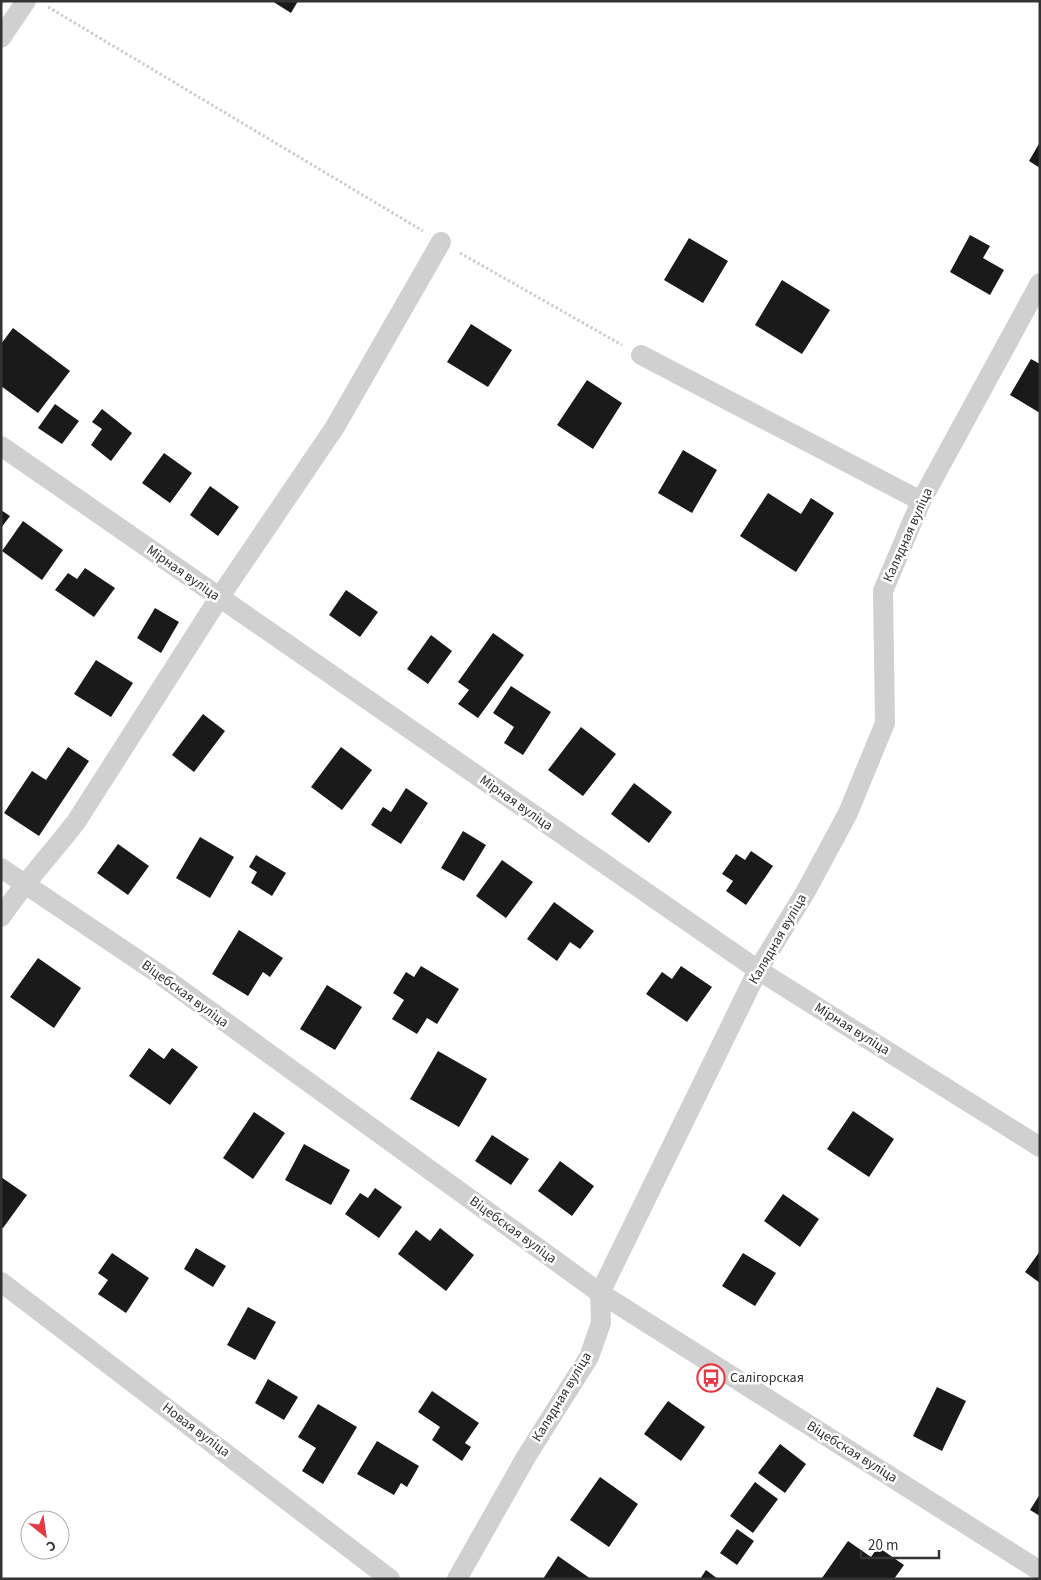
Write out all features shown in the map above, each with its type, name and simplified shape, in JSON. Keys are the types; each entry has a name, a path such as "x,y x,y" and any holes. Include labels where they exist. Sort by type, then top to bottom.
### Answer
{"street":[{"path":"1,38 26,1"},
{"path":"1,917 24,884 76,822 219,598 335,427 441,242"},
{"name":"Калядная вуліца","path":"457,1579 526,1457 589,1357 601,1323 600,1293 758,970 806,891 848,813 885,723 883,591 921,501 1040,283"},
{"path":"641,355 921,501"},
{"name":"Мірная вуліца","path":"1,446 758,970 1040,1147"},
{"name":"Віцебская вуліца","path":"1,868 159,974 600,1293 1040,1571"},
{"name":"Новая вуліца","path":"1,1282 390,1579"}],"path":[{"path":"48,6 441,242 641,355"}],"building":[{"path":"272,1 298,1 291,13"},
{"path":"1040,142 1040,168 1029,161"},
{"path":"970,235 990,246 983,258 1004,270 990,295 950,272"},
{"path":"689,238 728,261 703,303 664,280"},
{"path":"782,280 830,310 802,354 755,325"},
{"path":"471,324 512,350 488,387 447,362"},
{"path":"13,328 70,371 38,413 1,386 1,344"},
{"path":"1031,359 1040,364 1040,413 1010,395"},
{"path":"587,380 622,403 593,449 557,425"},
{"path":"55,404 79,421 62,444 38,428"},
{"path":"102,409 132,433 111,461 91,445 102,429 92,422"},
{"path":"683,450 717,470 692,513 658,493"},
{"path":"164,453 192,473 170,503 142,483"},
{"path":"210,486 239,507 218,536 190,515"},
{"path":"768,493 801,514 811,498 834,513 796,572 740,536"},
{"path":"1,510 10,516 1,528"},
{"path":"23,521 63,550 42,580 2,551"},
{"path":"85,568 115,588 94,617 55,590 68,573 77,579"},
{"path":"346,590 378,612 360,637 329,615"},
{"path":"155,608 179,622 161,653 137,638"},
{"path":"493,633 524,655 478,718 458,704 469,690 458,682"},
{"path":"431,635 452,651 428,684 407,669"},
{"path":"96,660 133,683 111,717 74,694"},
{"path":"511,686 551,712 523,755 504,743 514,727 493,713"},
{"path":"203,714 225,731 194,772 172,755"},
{"path":"581,727 616,754 583,796 548,770"},
{"path":"68,747 89,761 39,836 4,813 32,771 46,780"},
{"path":"341,747 372,770 342,810 311,787"},
{"path":"634,783 672,812 649,843 611,814"},
{"path":"406,788 428,803 401,844 371,825 383,807 391,812"},
{"path":"463,831 486,845 464,881 441,868"},
{"path":"200,837 234,857 210,898 176,878"},
{"path":"118,844 149,866 128,895 97,873"},
{"path":"751,851 773,866 746,905 726,891 733,881 722,874 736,854 745,860"},
{"path":"256,855 286,873 272,896 251,883 257,872 249,867"},
{"path":"502,860 533,882 506,918 476,896"},
{"path":"554,902 594,931 580,949 570,942 557,961 527,939"},
{"path":"239,930 283,958 270,977 263,972 248,996 212,974"},
{"path":"38,958 81,988 54,1028 10,997"},
{"path":"421,966 459,989 437,1024 427,1018 417,1034 392,1019 404,1000 393,993 406,972 414,977"},
{"path":"681,966 712,987 687,1022 646,994 662,972 672,979"},
{"path":"327,985 362,1007 335,1050 300,1029"},
{"path":"149,1048 164,1059 172,1048 198,1067 170,1105 129,1076"},
{"path":"438,1051 487,1079 459,1127 410,1099"},
{"path":"853,1111 894,1139 869,1177 827,1149"},
{"path":"254,1112 285,1133 253,1179 223,1158"},
{"path":"492,1135 529,1159 511,1185 475,1161"},
{"path":"304,1144 350,1170 331,1205 285,1180"},
{"path":"560,1161 594,1186 572,1216 538,1191"},
{"path":"1,1177 27,1195 3,1228 1,1227"},
{"path":"375,1188 402,1207 379,1238 345,1214 360,1193 368,1198"},
{"path":"783,1194 819,1219 800,1247 764,1221"},
{"path":"440,1228 474,1255 446,1291 398,1254 416,1230 430,1241"},
{"path":"196,1248 226,1266 213,1287 184,1269"},
{"path":"1040,1251 1040,1283 1025,1272"},
{"path":"112,1253 149,1278 126,1313 98,1294 108,1280 98,1273"},
{"path":"743,1253 776,1273 755,1306 722,1286"},
{"path":"248,1307 276,1322 255,1360 227,1345"},
{"path":"268,1379 298,1397 284,1420 255,1403"},
{"path":"937,1387 966,1401 942,1451 913,1436"},
{"path":"432,1391 479,1423 465,1443 471,1447 462,1461 432,1440 440,1427 418,1412"},
{"path":"668,1401 705,1427 681,1461 644,1434"},
{"path":"318,1404 357,1427 323,1484 302,1471 316,1448 298,1437"},
{"path":"377,1441 419,1466 407,1487 401,1483 394,1495 357,1474"},
{"path":"780,1444 806,1464 785,1493 758,1473"},
{"path":"600,1477 638,1504 609,1547 570,1520"},
{"path":"755,1482 778,1499 753,1533 730,1516"},
{"path":"1040,1494 1040,1516 1030,1510"},
{"path":"737,1529 754,1541 737,1565 720,1553"},
{"path":"848,1541 871,1557 878,1547 904,1565 894,1579 823,1579"},
{"path":"558,1556 591,1579 543,1579"},
{"path":"706,1570 718,1579 700,1579"}],"place":[{"name":"Салігорская","path":"711,1378"}]}
